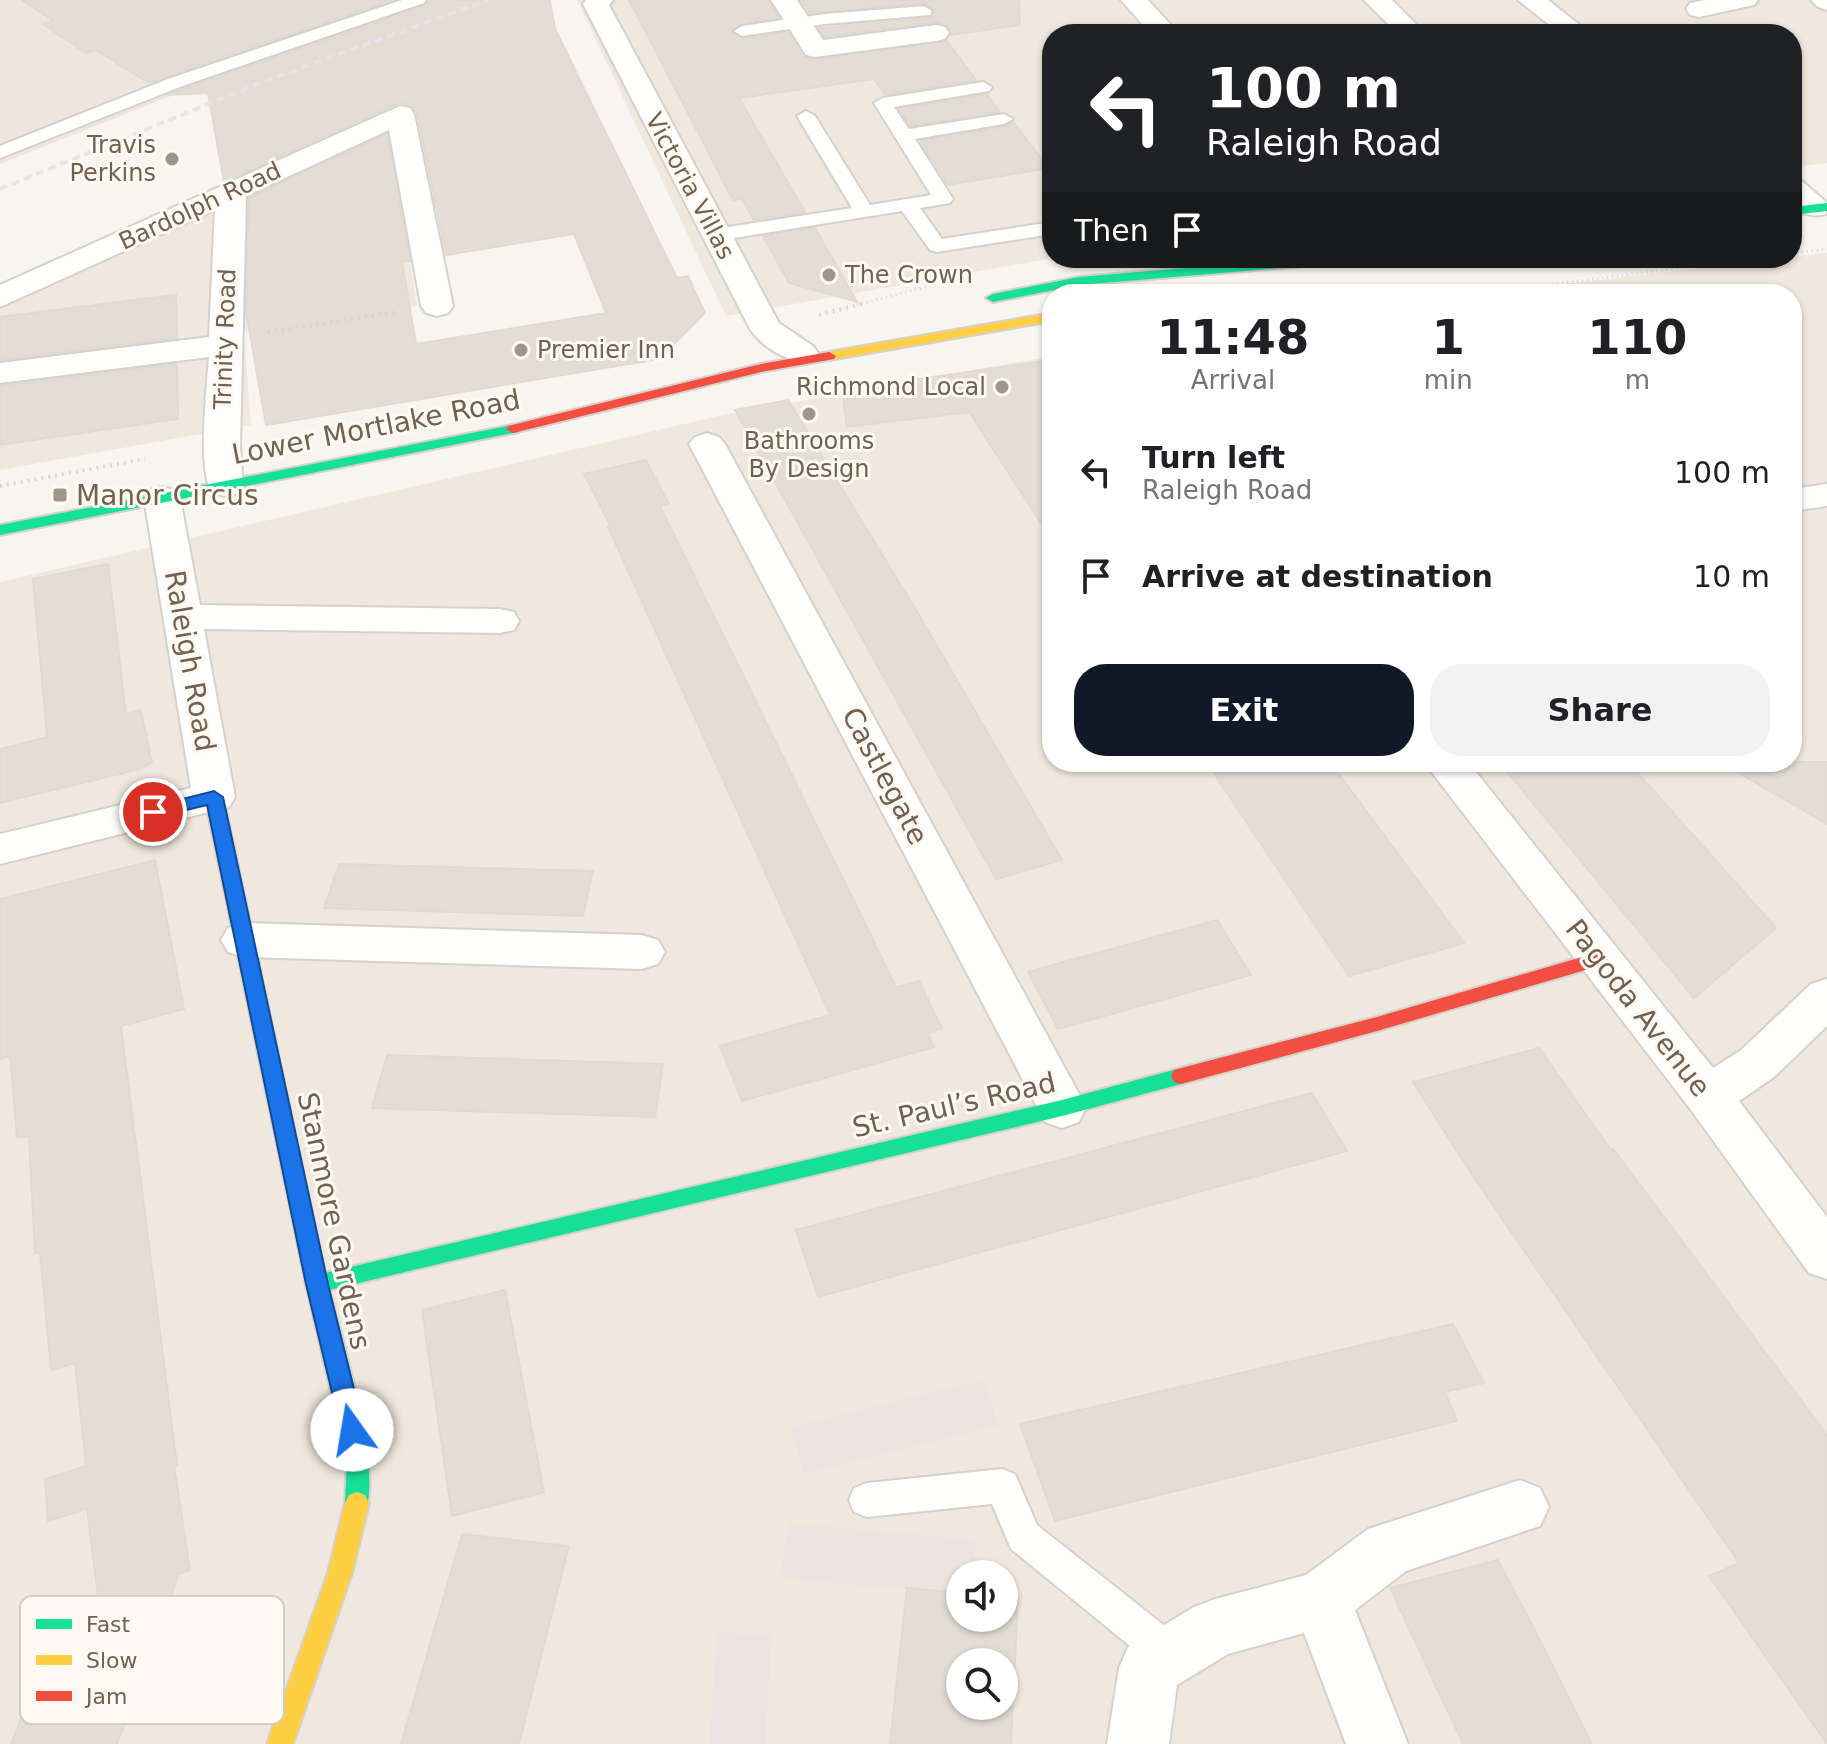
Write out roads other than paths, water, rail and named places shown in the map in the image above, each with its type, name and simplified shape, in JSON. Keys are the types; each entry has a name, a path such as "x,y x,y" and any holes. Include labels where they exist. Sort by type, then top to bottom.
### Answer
{"main road":[{"path":"1064,284 1239,268"},
{"path":"1219,284 1293,268"},
{"path":"974,302 1042,288"},
{"name":"Lower Mortlake Road","path":"0,530 401,453 580,414 761,368 1042,319"},
{"name":"Lower Mortlake Road","path":"761,368 871,329"},
{"name":"Stanmore Gardens","path":"214,797 317,1284 359,1460 357,1513 340,1573 280,1744"},
{"name":"St. Paul’s Road","path":"317,1284 1062,1108 1377,1024 1599,959"}],"street":[{"path":"784,0 815,49 930,22"},
{"path":"1134,0 1157,24"},
{"path":"1377,0 1402,24"},
{"path":"1531,0 1564,24"},
{"path":"1699,9 1745,0"},
{"name":"Victoria Villas","path":"598,2 715,235 766,329 801,353"},
{"name":"Bardolph Road","path":"0,297 400,114 437,306"},
{"name":"Trinity Road","path":"225,485 222,447 224,342 231,192"},
{"path":"0,373 224,342"},
{"name":"Castlegate","path":"707,444 1062,1108"},
{"path":"1802,499 1827,495"},
{"name":"Raleigh Road","path":"162,498 214,797"},
{"path":"183,617 500,621"},
{"name":"Pagoda Avenue","path":"1453,772 1708,1096 1827,1257"},
{"path":"0,849 214,797"},
{"path":"244,940 642,952"},
{"path":"1708,1096 1757,1064 1827,997"},
{"path":"1138,1744 1149,1668 1215,1628 1321,1600 1389,1549 1520,1507"},
{"path":"1321,1600 1377,1744"}],"lane":[{"path":"0,152 174,83 418,0"},
{"path":"742,31 799,24"},
{"path":"715,235 943,199 883,103 983,87"},
{"path":"806,116 864,211"},
{"path":"902,136 1004,119"},
{"path":"907,204 937,246 1042,230"},
{"path":"867,1500 1002,1486 1024,1537 1171,1655"}],"railway":[{"path":"0,189 265,81 488,0"}],"place":[{"name":"Travis Perkins","path":"172,159"},
{"name":"The Crown","path":"829,275"},
{"name":"Premier Inn","path":"521,350"},
{"name":"Richmond Local","path":"1002,387"},
{"name":"Bathrooms By Design","path":"809,414"},
{"name":"Manor Circus","path":"60,495"}]}
